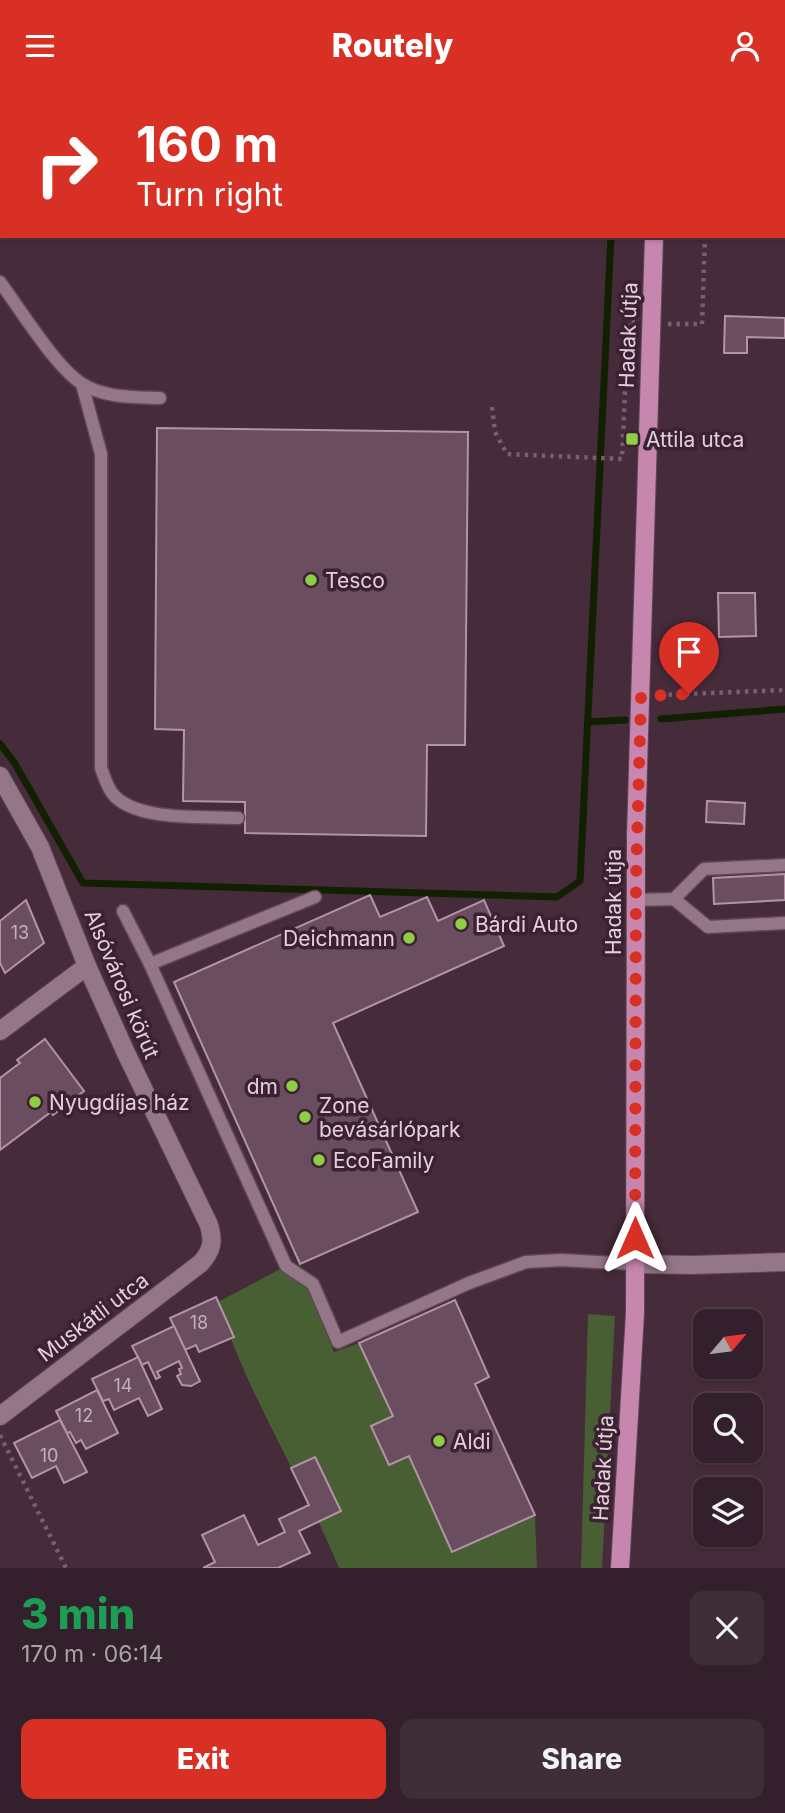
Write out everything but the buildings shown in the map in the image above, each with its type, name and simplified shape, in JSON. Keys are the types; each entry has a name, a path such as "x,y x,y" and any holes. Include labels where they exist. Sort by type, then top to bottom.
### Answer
{"main road":[{"name":"Hadak útja","path":"620,1568 635,1264 635,900 654,238"}],"street":[{"name":"Alsóvárosi körút","path":"0,776 40,847 126,1053 209,1225 213,1238 211,1251"},
{"path":"0,1031 87,965"},
{"name":"Muskátli utca","path":"0,1416 201,1263 211,1251"},
{"path":"635,1264 785,1262"}],"lane":[{"path":"0,282 59,362 82,384 120,396 160,398"},
{"path":"82,384 101,454 101,768 113,794 135,810 166,815 238,818"},
{"path":"674,899 704,869 785,865"},
{"path":"150,964 315,897"},
{"path":"635,900 674,899 708,927 785,923"},
{"path":"123,911 150,964 286,1266 313,1284 338,1342 469,1283 526,1262 561,1260 635,1264"}],"path":[{"path":"492,407 495,432 507,454 610,459"},
{"path":"641,696 785,690"},
{"path":"0,1435 66,1568"}],"green space":[{"path":"286,1266 303,1277 334,1352 359,1343 393,1416 371,1426 389,1464 409,1456 452,1552 535,1515 537,1568 339,1568 259,1403 218,1302"},
{"path":"588,1314 615,1316 602,1568 581,1568"}],"waterway":[{"path":"0,744 14,762 83,883 557,897 580,881 611,238"},
{"path":"661,719 785,709"},
{"path":"588,722 625,720"}],"place":[{"name":"Attila utca","path":"632,439"},
{"name":"Tesco","path":"311,580"},
{"name":"Bárdi Auto","path":"461,924"},
{"name":"Deichmann","path":"409,938"},
{"name":"dm","path":"292,1086"},
{"name":"Nyugdíjas ház","path":"35,1102"},
{"name":"Zone bevásárlópark","path":"305,1117"},
{"name":"EcoFamily","path":"319,1160"},
{"name":"Aldi","path":"439,1441"}],"route":[{"path":"635,1238 636,835 641,696 689,694"}]}
